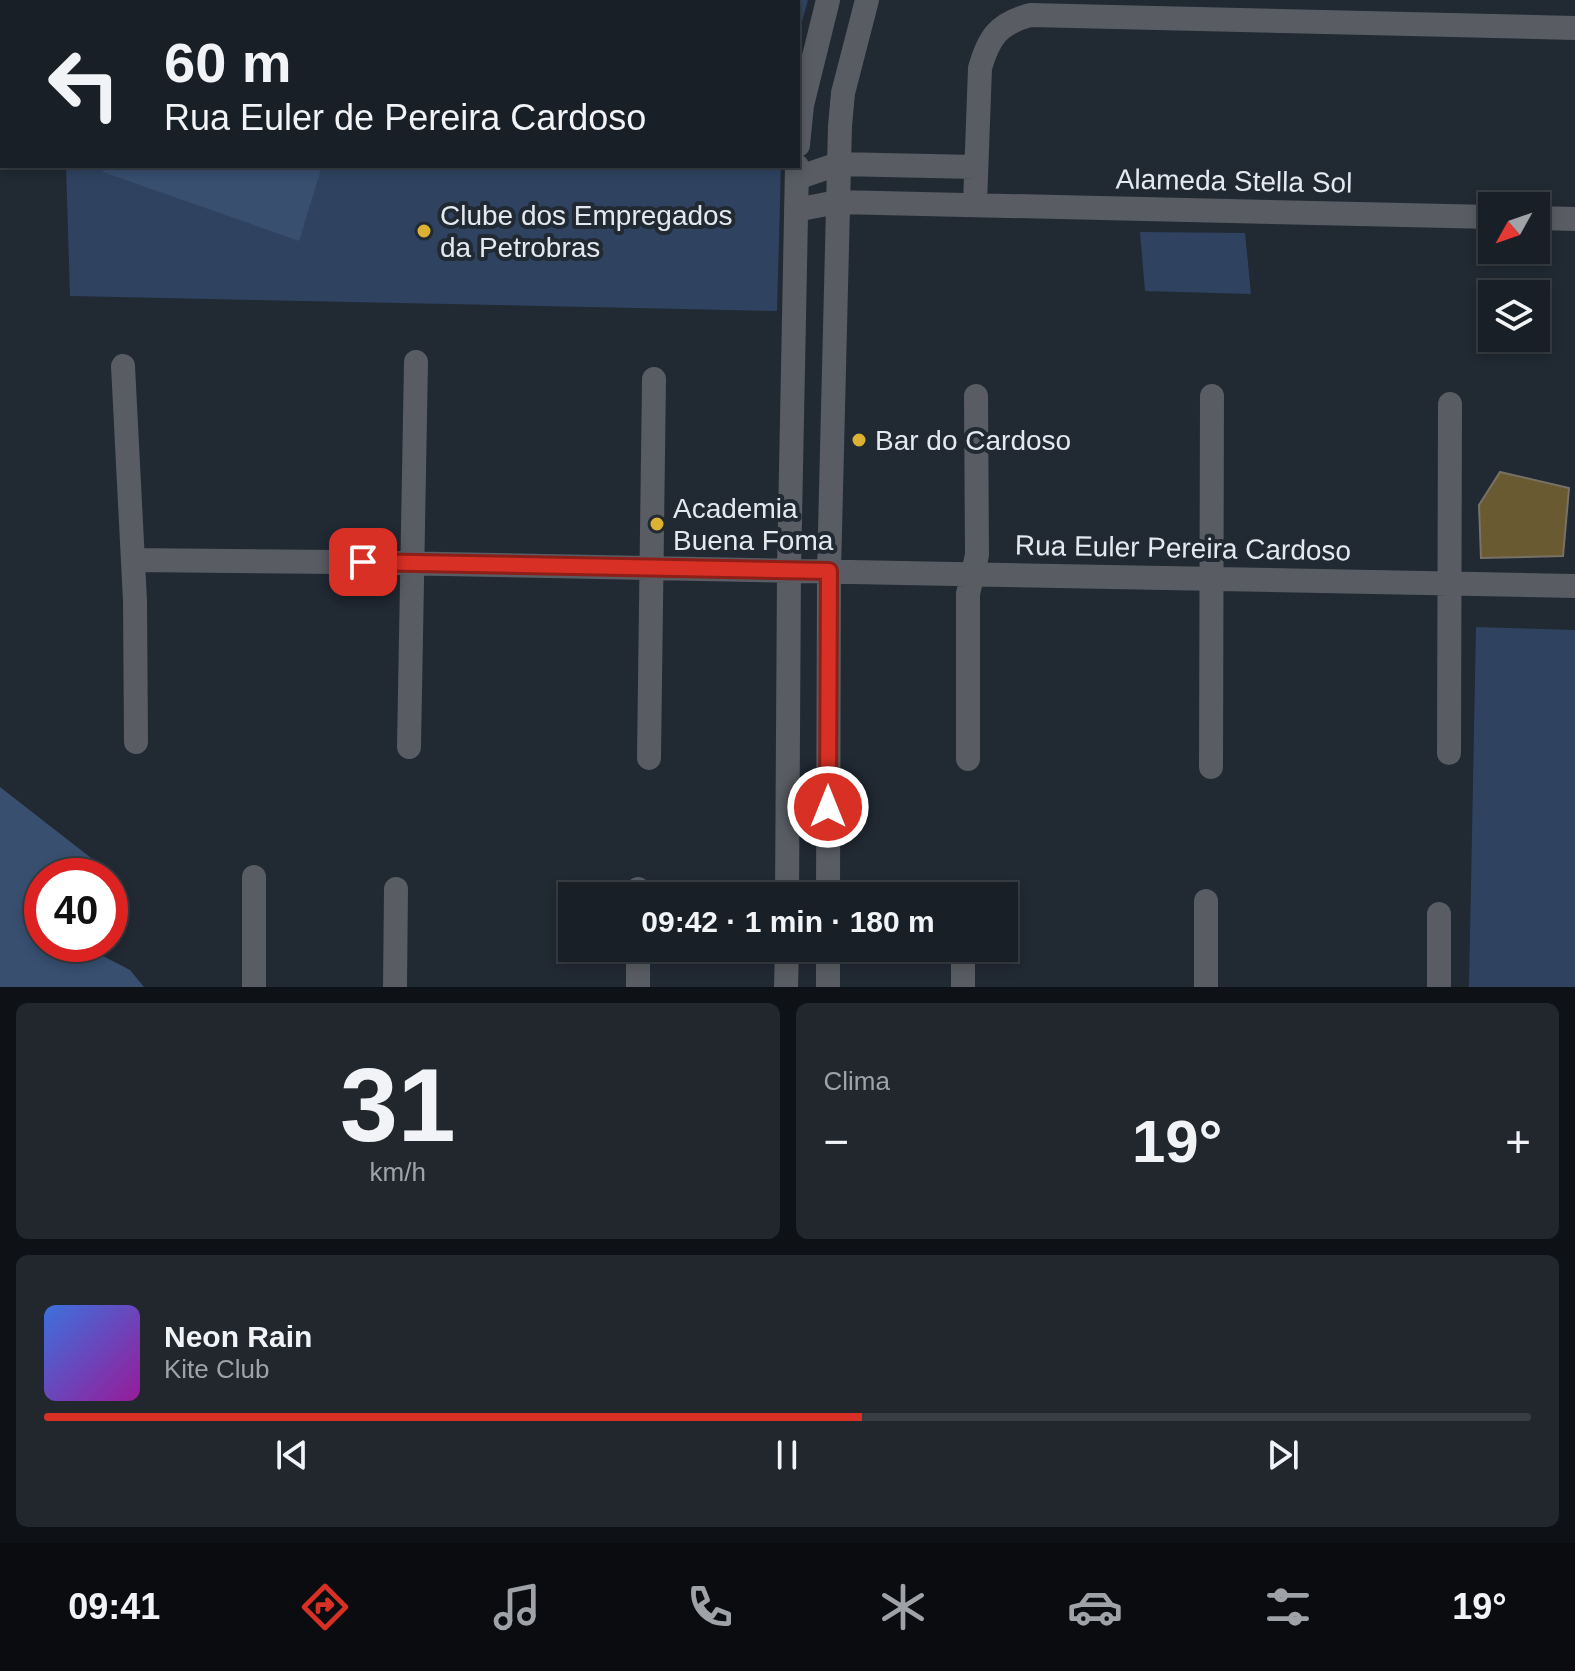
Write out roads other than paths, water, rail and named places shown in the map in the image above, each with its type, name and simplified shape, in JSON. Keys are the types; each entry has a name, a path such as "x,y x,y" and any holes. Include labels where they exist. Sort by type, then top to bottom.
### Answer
{"street":[{"path":"800,125 802,105 828,0"},
{"path":"828,882 829,571 838,164 843,93 867,0"},
{"path":"975,204 980,68 986,49 997,32 1011,20 1030,15 1575,28"},
{"path":"787,882 789,570 797,172 838,164 975,167"},
{"name":"Alameda Stella Sol","path":"796,210 837,202 1478,217"},
{"path":"1550,218 1575,219"},
{"path":"409,747 416,362"},
{"path":"123,366 133,560 136,742"},
{"path":"649,758 654,379"},
{"path":"968,759 968,594 977,555 976,396"},
{"path":"1211,767 1212,396"},
{"path":"1449,753 1450,404"},
{"name":"Rua Euler Pereira Cardoso","path":"133,560 1575,586"},
{"path":"254,877 254,987"},
{"path":"395,987 396,889"},
{"path":"1206,901 1206,987"},
{"path":"1439,914 1439,987"},
{"path":"638,962 638,987"},
{"path":"786,987 787,962"},
{"path":"828,962 828,987"},
{"path":"963,962 963,987"}],"place":[{"name":"Clube dos Empregados da Petrobras","path":"424,231"},
{"name":"Bar do Cardoso","path":"859,440"},
{"name":"Academia Buena Foma","path":"657,524"}]}
